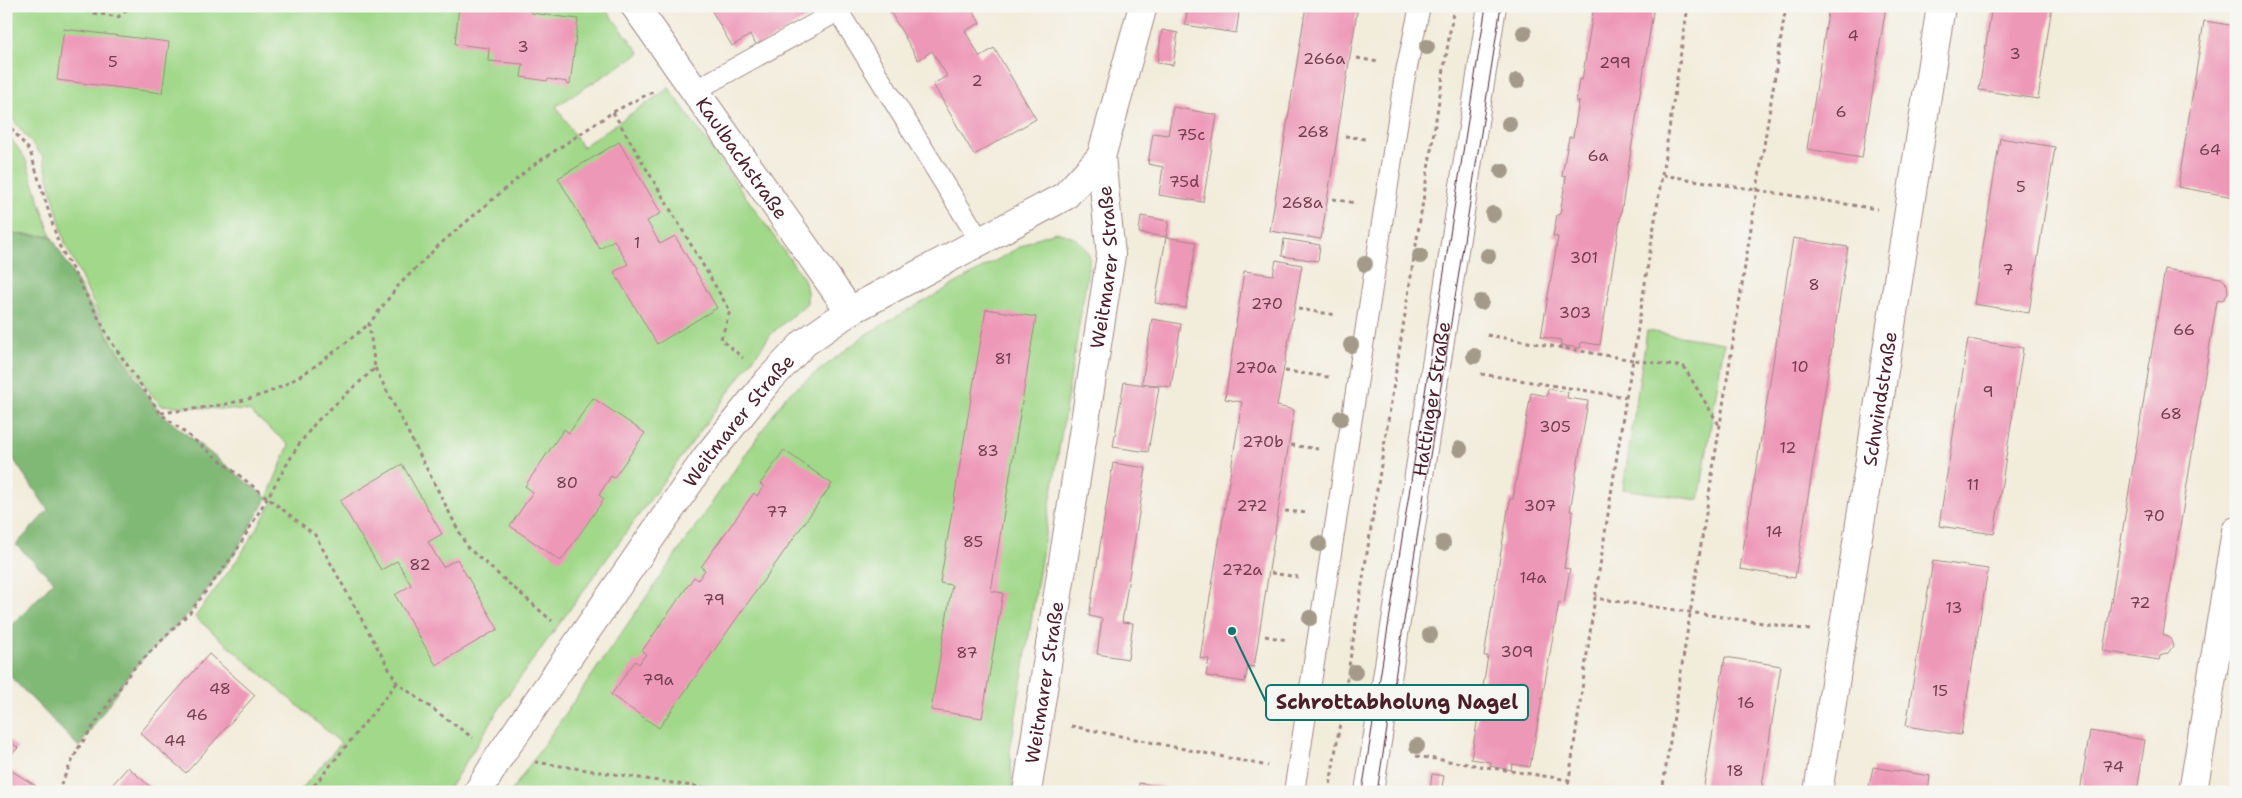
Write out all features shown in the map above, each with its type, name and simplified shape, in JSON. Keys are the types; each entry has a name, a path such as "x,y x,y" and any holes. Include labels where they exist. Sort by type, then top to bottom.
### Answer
{"street":[{"name":"Kaulbachstraße","path":"635,6 850,311"},
{"name":"Weitmarer Straße","path":"1027,792 1111,255 1101,157 1143,6"},
{"name":"Hattinger Straße","path":"1369,792 1492,6"},
{"name":"Schwindstraße","path":"1818,792 1941,6"},
{"name":"Weitmarer Straße","path":"478,792 499,757 706,458 768,381 804,343 850,311 1065,196 1101,157"},
{"path":"2193,792 2236,531"}],"lane":[{"path":"1294,792 1404,81 1420,6"},
{"path":"689,83 838,11 980,241"}],"path":[{"path":"79,6 89,12 118,17 132,6"},
{"path":"1329,792 1454,6"},
{"path":"1568,792 1595,598 1688,6"},
{"path":"1662,792 1786,6"},
{"path":"161,414 230,404 274,390 322,361 370,324 398,286 439,245 532,166 613,112 689,83"},
{"path":"613,112 730,311 721,339 768,381"},
{"path":"6,122 30,151 60,245 112,343 161,414 315,535 397,683 499,757 731,792"},
{"path":"1662,175 1907,214"},
{"path":"1298,309 1368,319"},
{"path":"370,324 376,368 467,547 579,644"},
{"path":"1487,335 1684,367 1719,426"},
{"path":"57,792 79,747 131,671 190,612 235,553 297,447 316,422 376,368"},
{"path":"1285,370 1358,380"},
{"path":"1481,374 1626,397"},
{"path":"1595,598 1843,635"},
{"path":"309,792 397,683"},
{"path":"1038,720 1331,780"},
{"path":"1416,756 1569,780"}],"green space":[{"path":"6,6 603,6 640,53 556,106 582,147 669,88 804,279 807,303 772,333 513,687 447,792 299,792 341,743 195,617 240,556 273,502 267,498 289,445 249,411 160,405 112,343 65,243 43,157 6,111"},
{"path":"6,132 25,158 51,236 6,234"},
{"path":"1056,232 1068,235 1080,242 1090,257 1010,752 1013,792 511,792 786,396 868,333 1034,239"},
{"path":"6,234 51,236 112,343 161,414 267,498 235,553 190,612 131,671 79,747 6,672 6,632 54,581 16,545 48,510 14,460 6,453"},
{"path":"1647,331 1724,343 1699,500 1623,489"}],"building":[{"path":"459,6 531,6 531,13 578,19 570,85 566,84 567,82 521,77 523,64 488,61 489,48 455,44"},
{"path":"709,6 826,6 758,47 750,35 732,46"},
{"path":"887,6 970,6 980,23 965,31 980,57 994,48 1036,119 974,155 933,84 947,76 932,51 918,60"},
{"path":"1188,6 1240,6 1236,33 1185,25"},
{"path":"1306,6 1358,6 1321,239 1270,231"},
{"path":"1594,6 1654,6 1600,345 1581,342 1580,348 1560,345 1561,340 1541,337 1558,237 1553,236 1557,215 1560,214 1566,177 1562,176 1569,137 1573,137 1579,101 1576,101 1579,79 1582,80"},
{"path":"1829,6 1886,6 1862,158 1807,149"},
{"path":"1992,6 2052,6 2038,99 1979,90"},
{"path":"2204,21 2236,26 2234,197 2178,187"},
{"path":"64,29 169,42 162,93 57,80"},
{"path":"1162,30 1178,33 1173,65 1157,63"},
{"path":"1173,107 1217,115 1203,202 1159,195 1163,167 1148,164 1153,133 1168,135"},
{"path":"2000,138 2055,147 2029,313 1974,304"},
{"path":"619,142 661,213 647,221 660,244 675,236 717,308 657,344 614,272 628,264 614,240 600,249 558,178"},
{"path":"1141,216 1169,221 1166,237 1139,233"},
{"path":"1166,237 1196,242 1186,308 1155,303"},
{"path":"1793,238 1848,247 1795,578 1740,569"},
{"path":"1284,239 1320,245 1318,261 1282,256"},
{"path":"1276,260 1302,265 1277,406 1294,410 1254,667 1248,666 1245,682 1206,676 1209,659 1200,658 1242,402 1225,399 1244,271 1273,275"},
{"path":"2165,269 2221,278 2227,284 2228,292 2224,299 2217,301 2163,634 2170,638 2173,646 2168,653 2160,656 2159,660 2103,651"},
{"path":"986,309 1036,317 991,591 1003,593 982,718 931,710 952,585 940,583"},
{"path":"1152,319 1181,324 1171,387 1142,383"},
{"path":"1968,339 2023,348 1994,534 1939,526"},
{"path":"1124,382 1159,387 1148,452 1113,447"},
{"path":"1548,389 1568,392 1567,398 1588,401 1570,511 1573,512 1564,568 1570,569 1564,603 1559,602 1530,767 1512,764 1511,770 1490,766 1491,762 1471,759 1488,656 1484,656 1500,557 1510,499 1513,499 1531,393 1547,396"},
{"path":"593,398 645,433 614,478 611,476 599,495 604,499 561,561 510,526 533,492 525,486 564,429 569,433"},
{"path":"784,450 832,484 659,728 611,695 635,661 639,664 646,654 642,651 694,577 698,580 705,570 701,567 754,493 757,496 764,486 760,484"},
{"path":"1113,463 1146,468 1122,622 1133,623 1128,659 1097,654 1102,619 1089,616"},
{"path":"402,464 442,534 428,542 443,567 457,559 498,629 436,665 395,595 411,585 397,561 381,570 340,501"},
{"path":"1933,561 1988,569 1961,735 1906,726"},
{"path":"209,654 255,695 186,773 140,733"},
{"path":"1725,657 1781,666 1761,792 1703,792"},
{"path":"2090,731 2145,740 2137,792 2080,792"},
{"path":"6,737 18,748 6,760"},
{"path":"128,767 156,792 106,792"},
{"path":"1873,767 1930,776 1928,792 1868,792"},
{"path":"12,771 36,786 32,792 6,792 6,779"},
{"path":"1432,774 1444,776 1441,792 1430,791"},
{"path":"1139,783 1188,791 1188,792 1138,792"},
{"path":"333,785 341,792 327,792"}],"tram line":[{"path":"1362,792 1486,6"},
{"path":"1377,792 1501,6"}],"place":[{"name":"Schrottabholung Nagel","path":"1232,631"}]}
